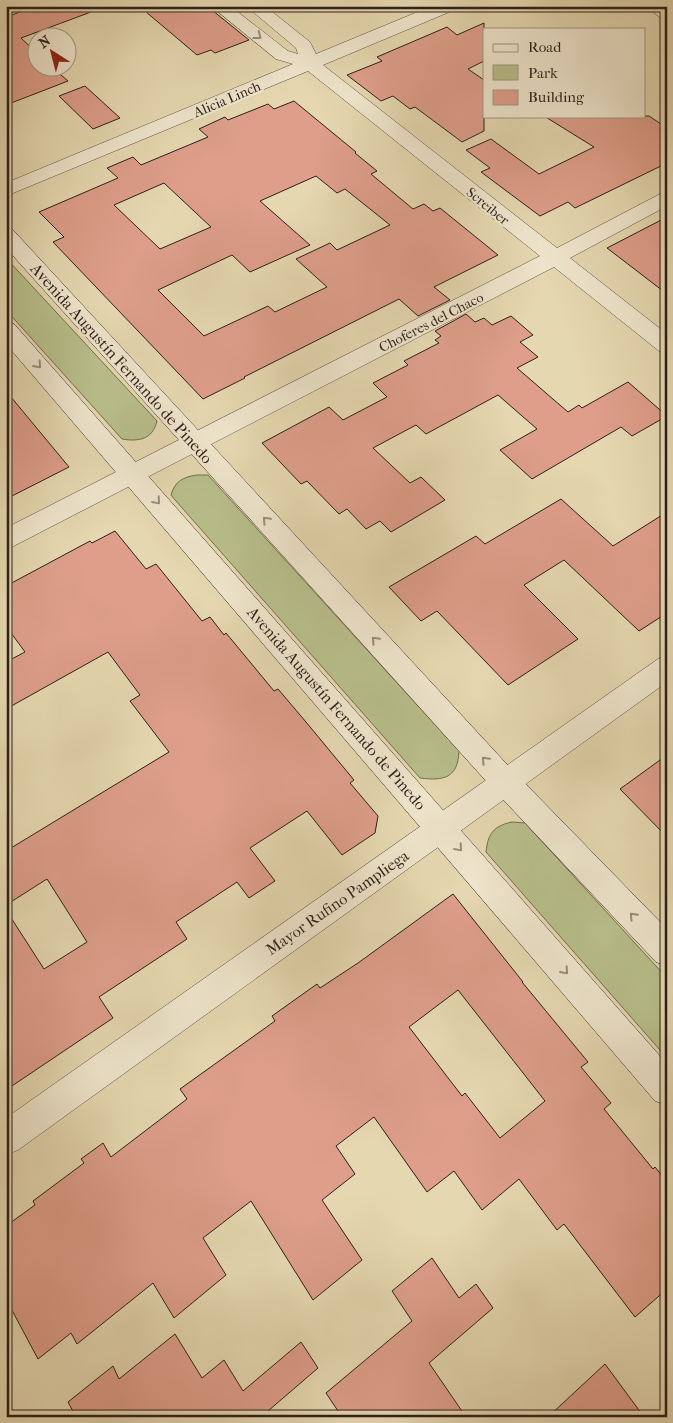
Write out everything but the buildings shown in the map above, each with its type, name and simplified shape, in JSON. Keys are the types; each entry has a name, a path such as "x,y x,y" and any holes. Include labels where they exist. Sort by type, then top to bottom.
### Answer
{"street":[{"name":"Screiber","path":"219,6 282,55 311,64 667,346"},
{"name":"Screiber","path":"254,6 304,46 311,64"},
{"name":"Alicia Linch","path":"6,190 448,6"},
{"path":"654,6 667,14"},
{"name":"Choferes del Chaco","path":"6,540 195,444 667,198"},
{"name":"Avenida Augustín Fernando de Pinedo","path":"6,236 505,782 667,951"},
{"name":"Avenida Augustín Fernando de Pinedo","path":"6,329 667,1088"},
{"name":"Mayor Rufino Pampliega","path":"6,1138 667,667"}],"green space":[{"path":"6,258 157,421 149,435 134,440 122,439 6,310"},
{"path":"197,475 208,475 459,751 456,767 453,772 443,778 420,778 176,501 171,495 177,483"},
{"path":"512,822 525,823 667,978 667,1058 486,852 488,840 493,832 500,826"}]}
